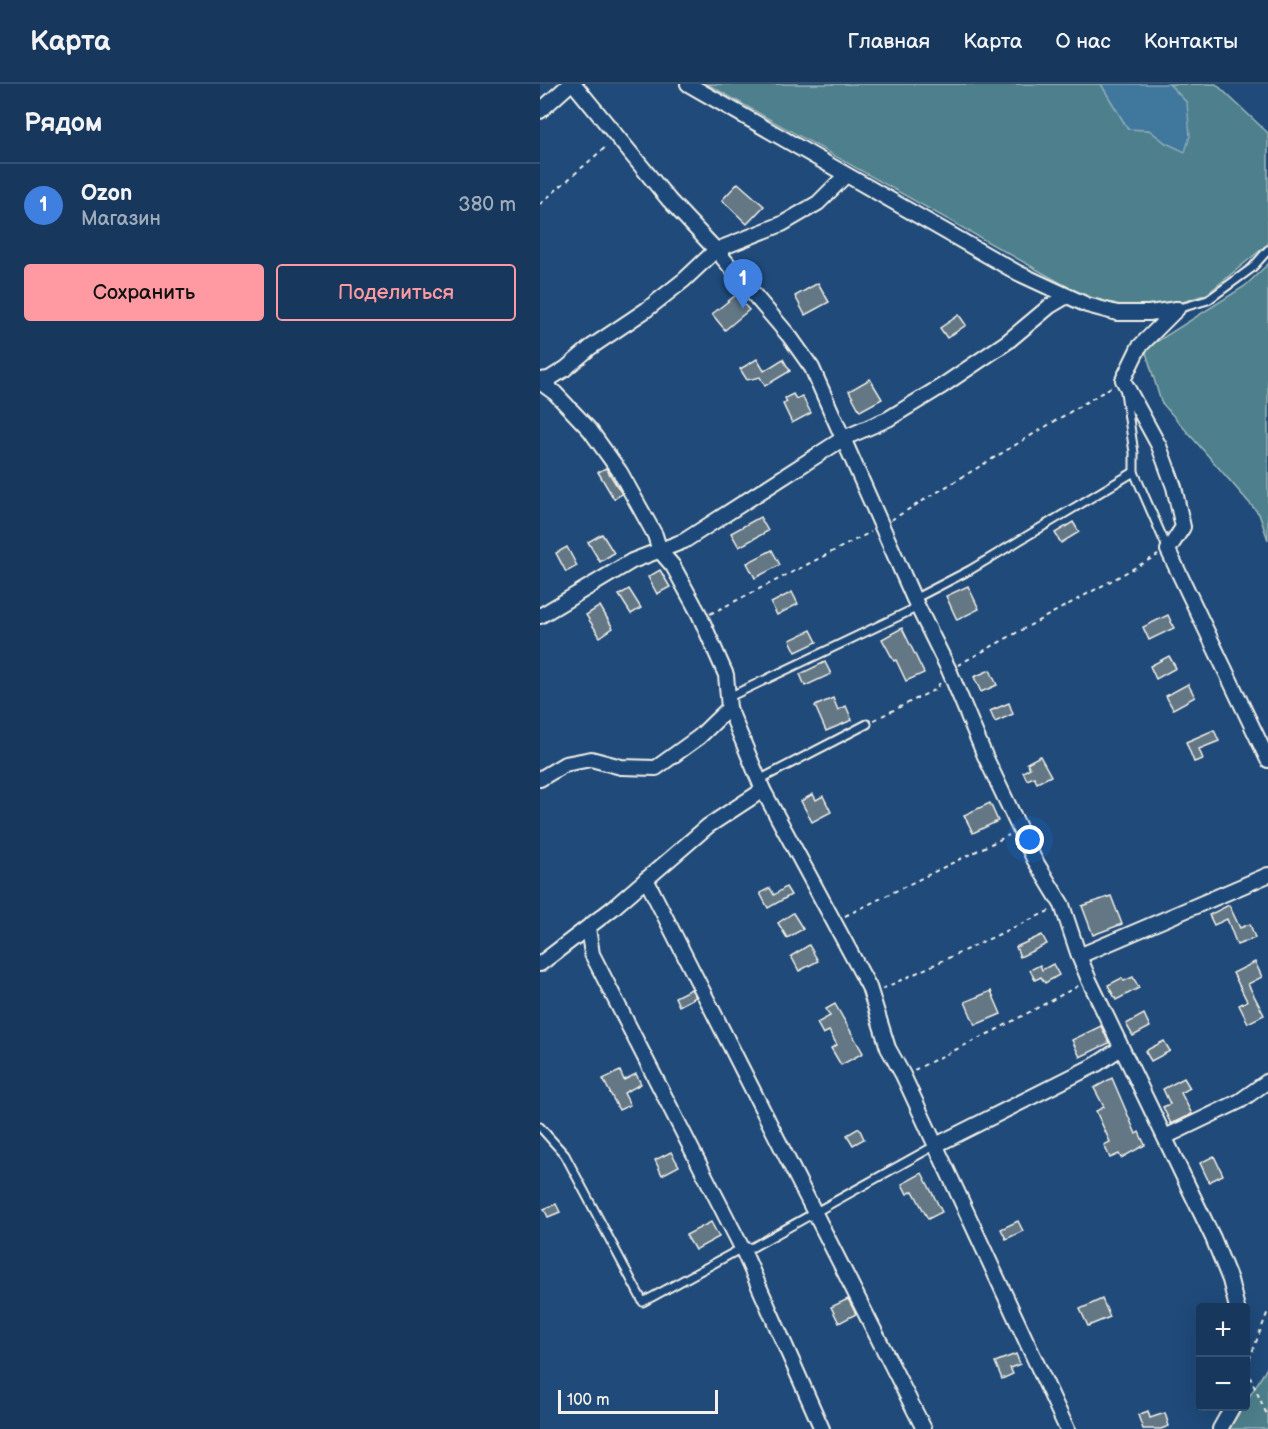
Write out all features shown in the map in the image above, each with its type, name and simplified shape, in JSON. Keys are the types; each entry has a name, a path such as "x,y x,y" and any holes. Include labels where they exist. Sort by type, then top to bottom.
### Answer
{"street":[{"path":"540,111 572,84 669,200 716,250 790,337 812,368 916,603 949,670 985,756 1034,860 1062,904 1089,980 1213,1238 1230,1280 1236,1303"},
{"path":"688,84 1018,273 1067,296 1087,305 1117,313 1149,313 1177,309"},
{"path":"540,381 549,379 565,369 591,347 646,310 684,280 716,250 782,224 809,209 818,203 846,174"},
{"path":"540,616 632,561 684,541 844,438 888,419 1007,342 1050,306 1067,296"},
{"path":"1177,309 1139,347 1123,380 1159,446 1174,487 1183,527 1168,550 1268,760"},
{"path":"540,381 555,393 590,430 621,472 655,535 660,551 673,566 701,618 726,675 729,702 761,785 871,994 888,1048 936,1145 1067,1429"},
{"path":"540,779 565,764 591,759 621,767 656,768 699,737 729,702"},
{"path":"540,964 588,928 708,826 761,785"},
{"path":"1079,956 1268,875"},
{"path":"646,879 924,1429"},
{"path":"588,928 592,954 742,1248 822,1429"},
{"path":"936,1145 1097,1064 1121,1048"},
{"path":"1165,1137 1240,1101 1268,1081"},
{"path":"1220,1429 1231,1411"}],"lane":[{"path":"1177,309 1208,300 1252,268 1268,250"},
{"path":"1123,380 1134,453 1134,472 1168,550"},
{"path":"729,702 916,603 1134,472"},
{"path":"761,785 867,724"},
{"path":"540,1127 565,1155 643,1302 742,1248 753,1247 936,1145"}],"path":[{"path":"540,204 617,137"},
{"path":"701,618 882,526 1123,380"},
{"path":"867,724 936,689 949,670 1168,550"},
{"path":"834,921 1020,830"},
{"path":"871,994 1062,904"},
{"path":"903,1075 996,1030 1089,980"},
{"path":"1249,1357 1268,1311"},
{"path":"1250,1379 1268,1417"}],"green space":[{"path":"707,84 1101,84 1128,129 1149,130 1166,143 1187,103 1169,84 1216,84 1268,133 1268,244 1207,294 1177,304 1116,308 1082,295"},
{"path":"1268,264 1268,540 1259,514 1161,402 1145,349 1245,286"},
{"path":"1268,1366 1268,1429 1229,1429 1240,1411 1250,1411 1250,1395"}],"water":[{"path":"1101,84 1169,84 1187,103 1190,136 1185,152 1166,143 1149,130 1128,129"}],"building":[{"path":"738,183 764,206 747,224 722,200"},
{"path":"818,283 829,302 805,315 795,296"},
{"path":"736,295 749,310 725,330 712,314"},
{"path":"959,315 966,325 947,338 940,328"},
{"path":"757,359 764,371 783,359 790,371 765,386 760,377 747,380 740,369"},
{"path":"870,379 882,399 860,411 849,391"},
{"path":"793,394 796,399 802,396 811,413 792,423 783,404 787,402 785,398"},
{"path":"606,468 622,494 614,499 598,472"},
{"path":"760,517 768,531 739,547 731,533"},
{"path":"1073,522 1079,532 1061,543 1055,533"},
{"path":"602,534 614,553 600,562 588,542"},
{"path":"567,547 577,566 566,572 556,553"},
{"path":"772,550 780,565 755,578 747,563"},
{"path":"660,570 670,587 657,594 648,577"},
{"path":"968,586 979,609 957,620 946,596"},
{"path":"629,589 641,608 631,614 619,595"},
{"path":"792,592 798,604 777,615 771,603"},
{"path":"600,606 613,628 600,637 586,615"},
{"path":"1168,615 1174,628 1149,640 1143,627"},
{"path":"902,628 924,673 906,681 882,639"},
{"path":"811,630 817,642 796,652 790,640"},
{"path":"1169,656 1176,668 1156,679 1150,666"},
{"path":"825,662 831,674 805,686 800,674"},
{"path":"990,670 997,685 981,692 974,677"},
{"path":"1188,684 1195,697 1173,709 1166,696"},
{"path":"833,698 838,710 846,706 852,720 826,731 815,706"},
{"path":"1009,703 1013,714 995,722 990,711"},
{"path":"1214,730 1219,741 1199,749 1203,759 1194,762 1186,742"},
{"path":"1040,756 1051,776 1037,783 1034,777 1027,780 1023,772 1030,768 1027,763"},
{"path":"813,794 816,800 823,796 831,812 812,822 801,801"},
{"path":"990,803 998,821 973,833 964,815"},
{"path":"786,887 791,895 768,908 760,893 770,888 774,895"},
{"path":"1111,896 1122,924 1093,935 1082,906"},
{"path":"1229,905 1240,928 1250,924 1255,938 1237,945 1227,919 1214,925 1209,915"},
{"path":"793,913 803,929 787,938 778,923"},
{"path":"1042,935 1047,944 1020,957 1016,947"},
{"path":"809,945 818,961 799,971 791,956"},
{"path":"1255,962 1262,977 1248,984 1264,1015 1248,1023 1239,1005 1247,1001 1233,973"},
{"path":"1053,964 1059,975 1045,983 1041,977 1035,980 1030,970 1040,965 1042,970"},
{"path":"1133,977 1139,988 1116,1000 1108,985 1122,978 1124,981"},
{"path":"691,989 696,997 679,1006 675,997"},
{"path":"991,991 1001,1014 975,1025 965,1002"},
{"path":"835,1004 863,1053 841,1065 831,1048 837,1045 829,1031 823,1034 817,1023 830,1016 826,1009"},
{"path":"1144,1014 1150,1027 1133,1036 1126,1024"},
{"path":"1101,1026 1109,1043 1080,1057 1072,1040"},
{"path":"1164,1041 1170,1051 1151,1061 1145,1051"},
{"path":"620,1071 624,1080 636,1074 641,1084 624,1093 630,1105 619,1110 603,1079"},
{"path":"1112,1078 1136,1134 1139,1132 1145,1145 1121,1158 1119,1154 1110,1158 1104,1145 1110,1142 1096,1111 1104,1107 1094,1088"},
{"path":"1184,1078 1190,1088 1181,1093 1192,1114 1171,1124 1163,1107 1170,1104 1163,1089"},
{"path":"859,1128 864,1139 853,1145 847,1135"},
{"path":"671,1152 679,1166 662,1175 655,1160"},
{"path":"1214,1156 1223,1175 1209,1182 1200,1163"},
{"path":"922,1173 942,1212 928,1219 913,1191 907,1194 902,1184"},
{"path":"556,1204 560,1212 548,1217 544,1209"},
{"path":"1018,1221 1023,1231 1006,1239 1001,1229"},
{"path":"711,1222 719,1237 695,1250 686,1235"},
{"path":"848,1299 856,1314 839,1323 831,1307"},
{"path":"1102,1299 1110,1317 1088,1326 1080,1309"},
{"path":"1016,1354 1020,1364 1010,1368 1013,1374 1002,1379 995,1362"},
{"path":"1148,1411 1150,1418 1165,1413 1169,1426 1161,1429 1143,1429 1138,1415"}],"place":[{"name":"Ozon","path":"743,309"}]}
